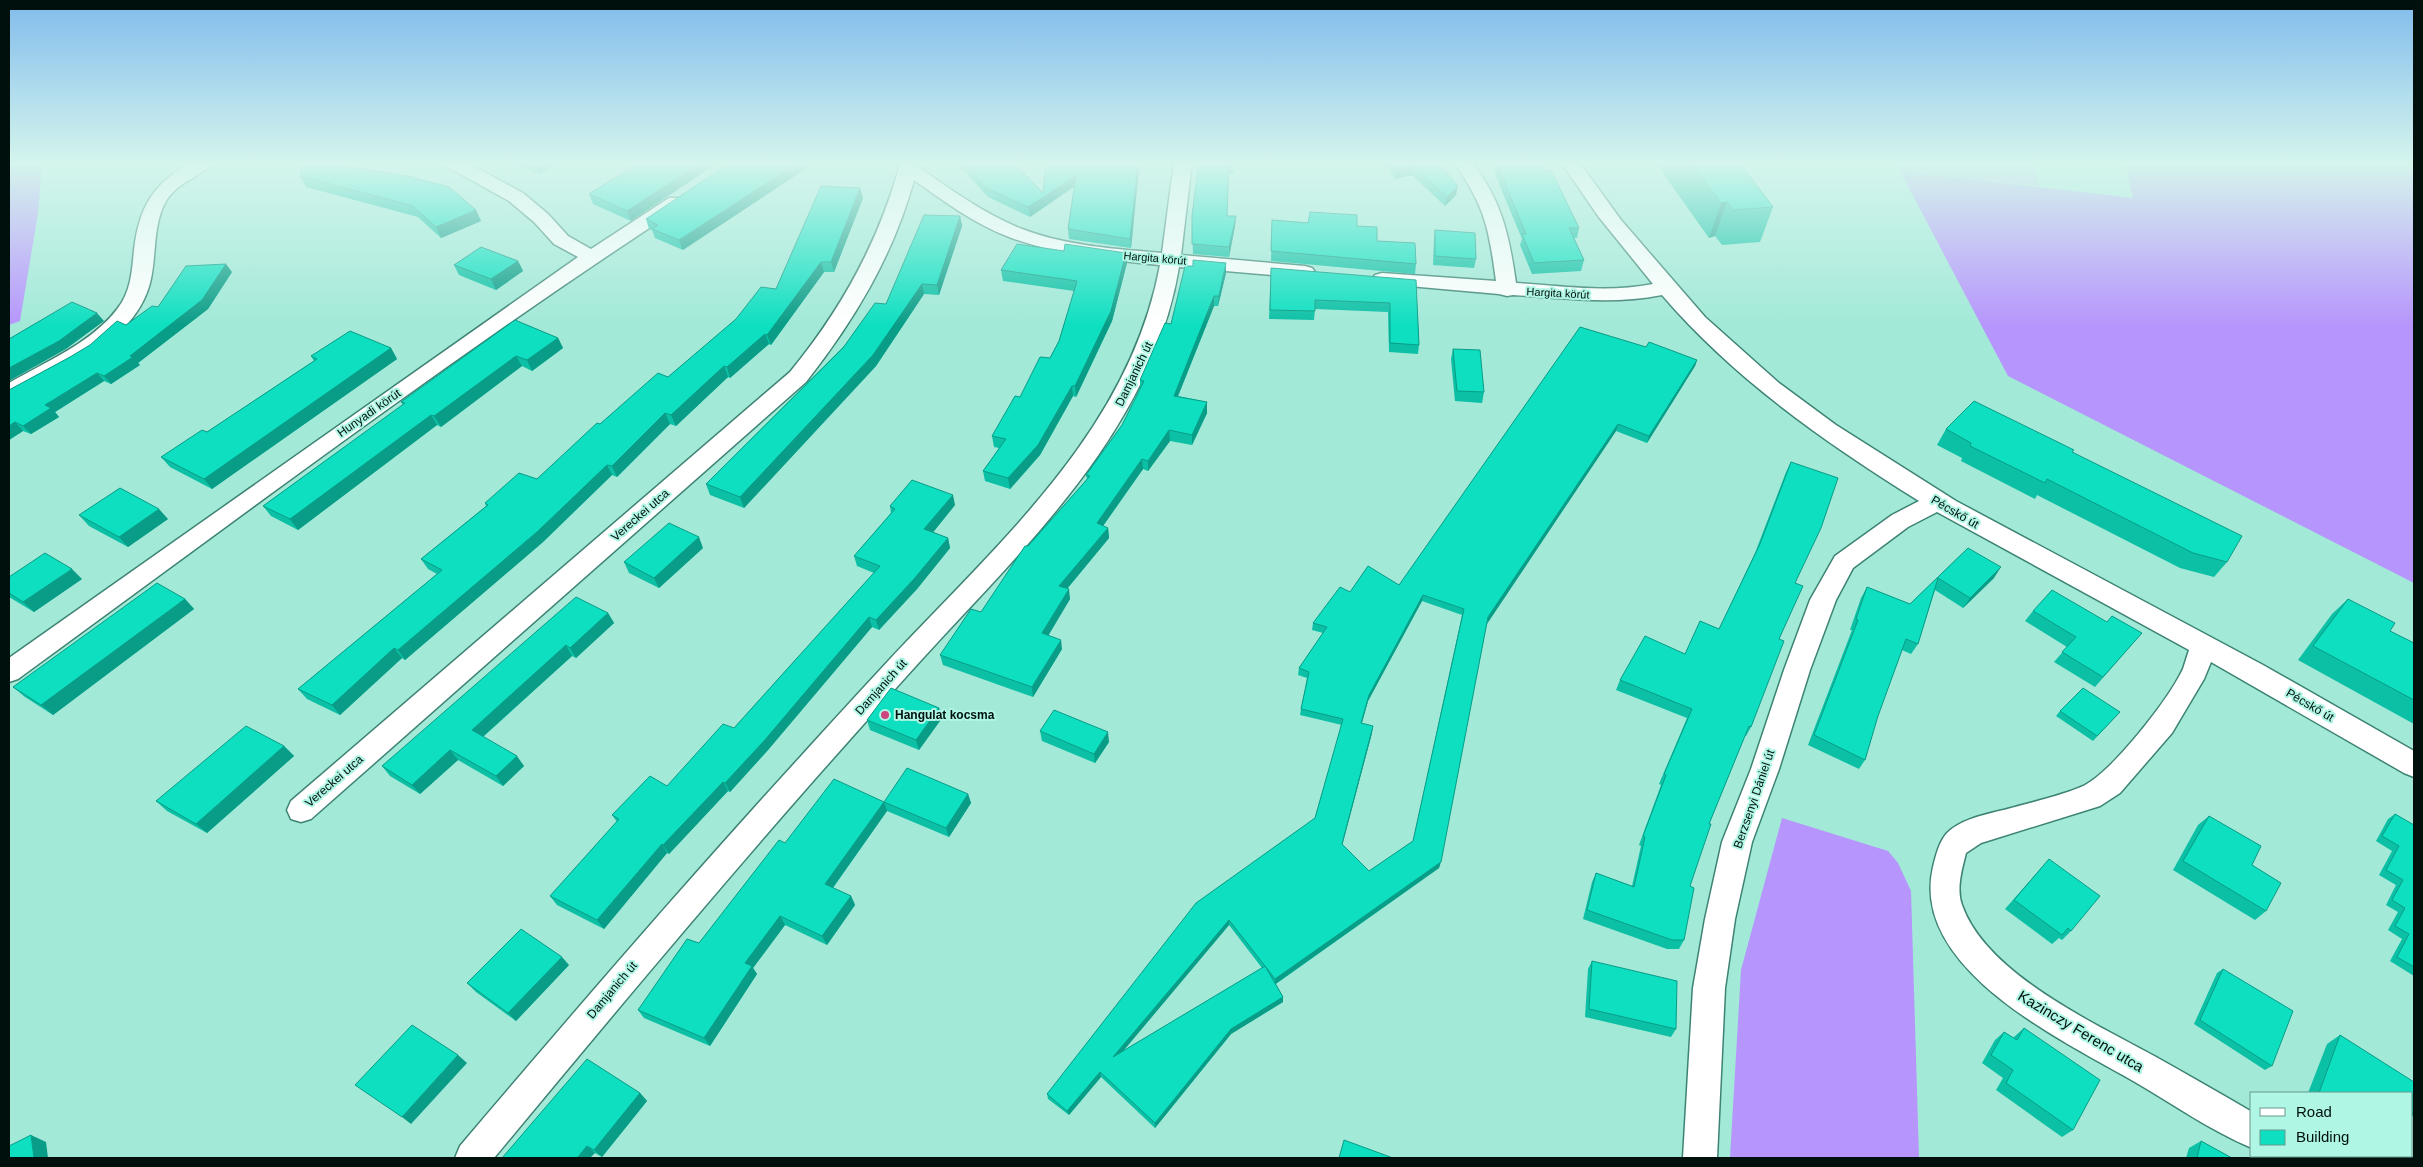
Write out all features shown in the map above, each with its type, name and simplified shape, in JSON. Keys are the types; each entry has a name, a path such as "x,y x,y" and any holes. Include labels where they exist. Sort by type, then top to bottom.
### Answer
{"street":[{"path":"9,392 94,341 118,321 135,297 142,273 150,216"},
{"path":"539,216 561,240 591,258"},
{"name":"Hunyadi körút","path":"9,672 347,428 591,258 654,216"},
{"name":"Vereckei utca","path":"301,810 798,377 826,340 864,283 894,216"},
{"name":"Hargita körút","path":"983,216 1015,233 1064,247 1116,255 1320,273"},
{"name":"Damjanich út","path":"472,1158 624,976 730,855 940,622 1049,507 1075,475 1111,420 1146,349 1161,309 1172,260 1177,216"},
{"path":"1496,216 1507,290"},
{"name":"Pécskő út","path":"1609,216 1666,288 1718,342 1824,427 1891,474 1998,537 2203,645 2414,765"},
{"name":"Hargita körút","path":"1359,277 1507,290 1601,295 1635,294 1666,288"},
{"name":"Berzsenyi Dániel út","path":"1700,1158 1709,988 1720,919 1737,842 1765,769 1797,670 1823,600 1844,562 1900,521 1938,502"},
{"name":"Kazinczy Ferenc utca","path":"2203,645 2195,672 2162,725 2110,784 2090,797 1974,832 1955,844 1947,870 1946,902 1960,934 1968,946 2013,990 2068,1025 2250,1130"}],"shaded area":[{"path":"9,216 37,216 20,321 9,325"},
{"path":"1924,216 2414,216 2414,583 2008,376"},
{"path":"1782,818 1888,851 1898,863 1911,891 1919,1158 1730,1158 1741,970"}],"building":[{"path":"424,216 461,216 436,227"},
{"path":"650,216 715,216 679,240 652,229 658,225 646,219"},
{"path":"808,216 849,216 831,262 821,262 767,335 765,334 727,367 724,366 671,415 665,413 612,466 607,465 537,532 398,650 394,648 332,705 298,689 442,570 421,559 488,505 485,503 519,473 537,479 597,423 600,424 658,373 668,377 736,319 761,287 776,289"},
{"path":"923,216 960,216 937,285 922,284 873,355 740,497 706,484 843,348 875,303 886,304"},
{"path":"1070,216 1132,216 1130,239 1068,229"},
{"path":"1192,216 1236,216 1229,247 1192,244"},
{"path":"1309,216 1357,216 1357,226 1377,227 1377,241 1415,243 1416,264 1271,251 1272,220 1308,223"},
{"path":"1519,216 1573,216 1579,228 1569,228 1584,260 1534,263 1522,234 1526,234"},
{"path":"1435,230 1475,233 1476,259 1435,256"},
{"path":"1017,244 1064,251 1065,244 1126,253 1111,311 1075,386 1072,386 1038,445 1008,478 983,471 1006,439 992,436 1015,396 1020,397 1040,357 1050,358 1059,341 1077,281 1001,270"},
{"path":"481,247 518,261 491,279 454,265"},
{"path":"1193,260 1226,263 1219,296 1214,296 1174,396 1207,402 1192,435 1169,430 1148,461 1142,459 1097,523 1108,528 1059,586 1069,589 1042,633 1061,640 1032,687 940,655 971,609 981,612 1025,546 1028,546 1090,476 1086,475 1122,425 1144,381 1140,380 1165,323 1171,324 1185,266 1193,266"},
{"path":"226,264 202,300 130,356 133,357 104,376 97,373 45,405 51,408 23,426 15,422 9,426 9,390 90,345 117,321 126,325 152,306 158,307 186,266"},
{"path":"1271,268 1416,280 1419,345 1390,343 1390,303 1315,300 1315,311 1270,310"},
{"path":"72,302 97,313 59,341 9,368 9,339"},
{"path":"515,320 558,338 527,360 516,356 434,416 431,415 290,519 263,506 405,403 401,402"},
{"path":"1580,327 1646,347 1649,342 1697,360 1649,436 1618,424 1488,617 1441,862 1275,979 1265,966 1283,997 1231,1029 1155,1123 1100,1072 1067,1111 1047,1094 1196,903 1315,818 1343,719 1301,709 1309,672 1299,668 1327,627 1313,623 1340,587 1350,592 1368,566 1399,585","holes":["1423,595 1464,609 1413,841 1369,871 1342,844 1373,726 1361,723 1369,695","1229,920 1265,966 1113,1057"]},
{"path":"350,331 391,348 204,479 161,457 202,430 207,432 317,359 311,356"},
{"path":"1453,349 1480,350 1484,392 1457,391"},
{"path":"1974,401 2242,536 2227,562 2193,553 2047,479 2045,483 1970,446 1971,443 1946,429"},
{"path":"1791,462 1838,478 1821,528 1795,583 1803,586 1779,639 1784,641 1751,727 1749,726 1709,824 1711,824 1690,886 1694,888 1684,940 1672,940 1587,910 1596,873 1634,887 1645,837 1643,836 1666,775 1664,774 1692,709 1620,680 1645,636 1685,654 1700,621 1719,629 1760,544"},
{"path":"912,480 953,495 924,529 948,538 914,579 876,620 869,617 764,741 725,783 723,782 662,844 597,920 550,896 619,819 612,815 650,776 667,786 723,724 734,728 880,566 854,556 895,509 890,506"},
{"path":"120,488 159,509 119,537 79,515"},
{"path":"669,523 699,537 654,578 624,562"},
{"path":"1968,548 2001,567 1970,598 1938,578 1918,644 1906,639 1878,716 1865,760 1814,735 1858,620 1856,619 1867,587 1910,604"},
{"path":"45,553 72,569 23,602 9,593 9,577"},
{"path":"157,583 185,599 41,705 13,687"},
{"path":"2052,590 2107,622 2112,616 2142,633 2103,677 2062,652 2076,637 2033,611"},
{"path":"576,597 608,613 570,648 566,645 472,730 517,756 496,776 450,750 412,785 382,766"},
{"path":"2348,599 2395,623 2390,631 2414,643 2414,700 2313,646"},
{"path":"891,688 939,708 916,740 867,720"},
{"path":"2083,688 2120,712 2097,736 2060,711"},
{"path":"1054,710 1108,732 1094,754 1040,731"},
{"path":"246,726 284,746 196,824 156,801"},
{"path":"907,768 968,794 946,828 884,802"},
{"path":"834,779 884,802 825,884 851,896 822,936 780,916 745,963 752,966 704,1038 638,1010 687,939 699,943 779,840 785,843"},
{"path":"2395,814 2414,825 2414,967 2397,957 2409,934 2395,926 2405,908 2392,900 2403,880 2386,870 2399,846 2382,836"},
{"path":"2209,816 2261,846 2252,865 2281,883 2266,911 2183,861"},
{"path":"2049,859 2100,896 2071,931 2068,928 2062,935 2014,900"},
{"path":"521,929 562,957 508,1013 467,983"},
{"path":"1592,961 1677,981 1676,1029 1589,1009"},
{"path":"2223,969 2293,1011 2272,1066 2200,1020"},
{"path":"412,1025 458,1055 402,1117 355,1085"},
{"path":"2024,1028 2100,1080 2073,1130 2006,1083 2013,1070 1991,1055 2004,1032 2017,1040"},
{"path":"2340,1035 2414,1082 2414,1108 2413,1112 2413,1092 2319,1092"},
{"path":"587,1059 640,1093 594,1150 587,1146 577,1158 502,1158"},
{"path":"31,1135 34,1158 9,1158 9,1146"},
{"path":"1344,1140 1393,1158 1339,1158"},
{"path":"2201,1141 2232,1158 2197,1158"}],"place":[{"name":"Hangulat kocsma","path":"885,715"}]}
